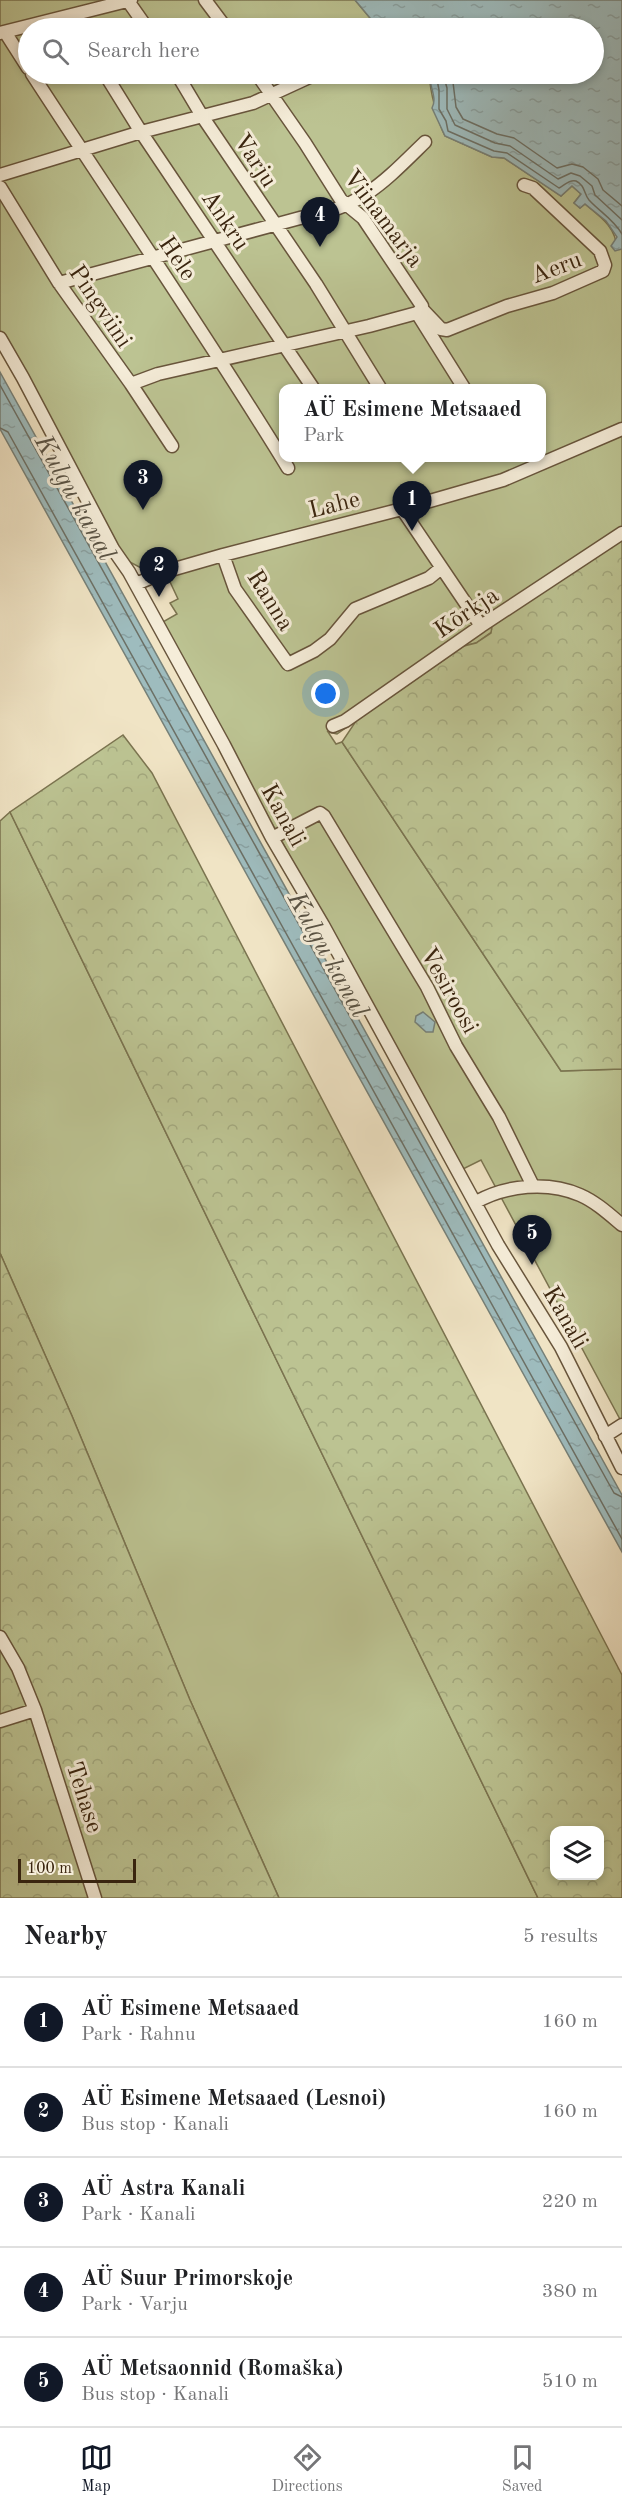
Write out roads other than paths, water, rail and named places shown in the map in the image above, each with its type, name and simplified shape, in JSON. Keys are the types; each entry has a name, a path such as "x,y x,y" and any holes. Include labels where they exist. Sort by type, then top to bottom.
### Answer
{"street":[{"path":"59,18 130,0 141,18"},
{"path":"205,0 218,18"},
{"path":"18,29 3,33 18,54"},
{"name":"Hele","path":"39,84 221,360 279,453"},
{"name":"Ankru","path":"111,84 310,384"},
{"name":"Varju","path":"183,84 274,225 316,284 377,384"},
{"name":"Viinamarja","path":"263,84 305,143 344,205 352,208 363,218 422,306 420,311 462,384"},
{"path":"0,175 81,149 253,103 294,84"},
{"path":"59,283 274,225 320,215 344,205 353,204 381,184 425,142"},
{"name":"Aeru","path":"420,311 441,329 447,330 507,306 553,293 603,272 605,265 600,251 532,188 524,185"},
{"name":"Pingviini","path":"0,187 59,283 132,384 172,446"},
{"path":"132,384 158,374 420,311"},
{"name":"Kanali","path":"0,338 113,549 136,584 272,838 498,1245 561,1347 622,1468"},
{"name":"Lahe","path":"546,462 622,429"},
{"name":"Hele","path":"284,462 288,468"},
{"name":"Lahe","path":"136,584 164,572 223,555 402,509 503,480 545,462"},
{"path":"402,509 440,569 481,626"},
{"name":"Kõrkja","path":"333,726 345,721 481,626 622,533"},
{"name":"Ranna","path":"223,555 235,589 288,664 314,651 330,639 355,609 429,578 440,569"},
{"name":"Vesiroosi","path":"272,838 311,816 320,813 324,816 427,987 456,1046 499,1118 533,1186"},
{"path":"476,1202 505,1191 533,1186 579,1195 622,1225"},
{"path":"605,1436 622,1425"},
{"name":"Tehase","path":"0,1637 18,1668 35,1710 95,1898"},
{"path":"0,1721 35,1710"}],"water":[{"path":"355,0 622,0 622,249 615,251 611,246 617,237 606,221 585,204 580,208 574,203 581,194 572,186 561,196 504,158 492,157 445,136 432,108 434,100 430,84 604,84 604,18 370,18"},
{"path":"0,372 622,1495 622,1552 0,429"},
{"path":"423,1012 435,1022 433,1032 426,1032 415,1022 416,1016"}],"place":[{"name":"AÜ Suur Primorskoje","path":"320,247"},
{"name":"AÜ Astra Kanali","path":"143,510"},
{"name":"AÜ Esimene Metsaaed","path":"412,531"},
{"name":"AÜ Esimene Metsaaed (Lesnoi)","path":"159,597"},
{"name":"AÜ Metsaonnid (Romaška)","path":"532,1265"}],"water label":[{"name":"Kulgu kanal","path":"76,497"},
{"name":"Kulgu kanal","path":"329,954"}]}
